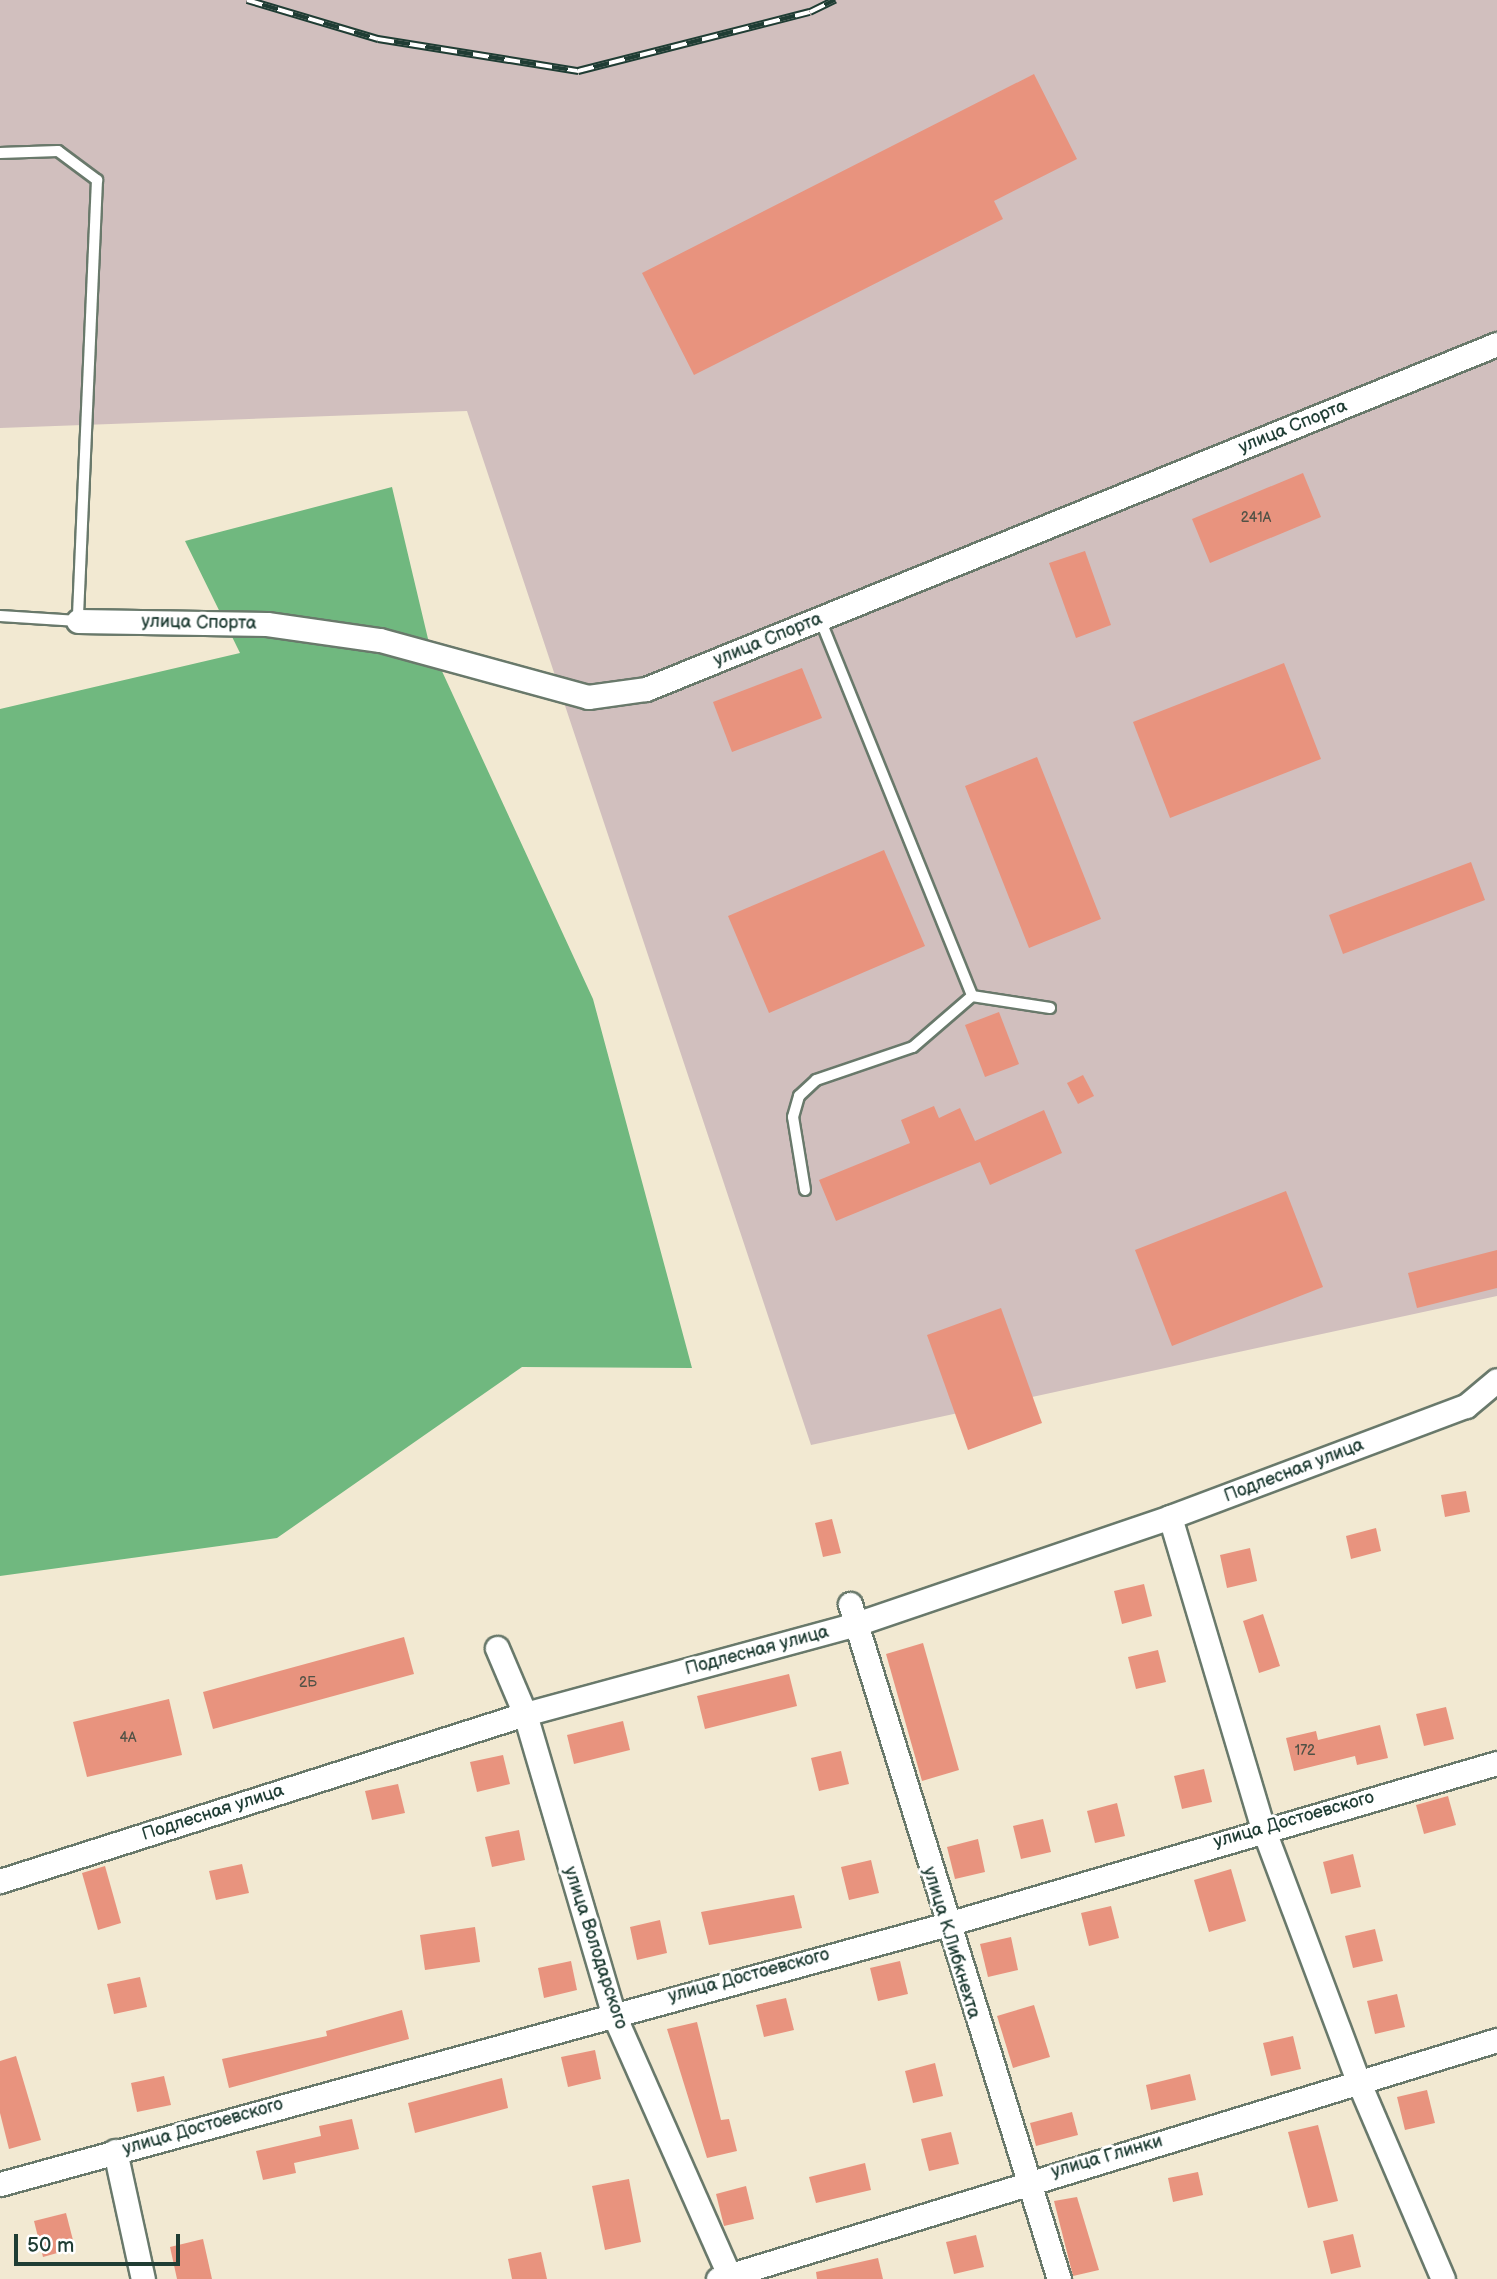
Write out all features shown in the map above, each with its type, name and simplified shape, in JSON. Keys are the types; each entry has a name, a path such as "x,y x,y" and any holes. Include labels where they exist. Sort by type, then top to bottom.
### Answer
{"street":[{"name":"улица Спорта","path":"78,621 267,624 380,640 588,697 646,689 1497,344"},
{"name":"Подлесная улица","path":"0,1881 525,1714 1170,1517 1465,1406 1497,1380"},
{"path":"1170,1517 1263,1828 1359,2083 1443,2279"},
{"name":"улица К.Либкнехта","path":"853,1614 944,1925 1059,2279"},
{"name":"улица Володарского","path":"498,1648 525,1714 612,2013 726,2278"},
{"name":"улица Достоевского","path":"0,2184 612,2013 944,1925 1263,1828 1497,1763"},
{"name":"улица Глинки","path":"726,2278 1026,2181 1497,2040"},
{"path":"115,2151 143,2279"}],"lane":[{"path":"0,153 58,151 97,180 78,621"},
{"name":"улица Спорта","path":"0,616 78,621"},
{"path":"820,619 972,996"},
{"path":"805,1190 793,1117 799,1096 816,1080 912,1047 972,996 1050,1007"}],"shaded area":[{"path":"0,0 1497,0 1497,1296 811,1445 467,411 0,428"}],"green space":[{"path":"392,487 429,643 593,999 692,1368 522,1367 277,1538 0,1576 0,709 240,653 185,541"}],"building":[{"path":"1034,74 1077,159 994,201 1003,219 694,375 642,273"},
{"path":"1303,473 1321,517 1210,563 1192,519"},
{"path":"1085,551 1111,625 1076,638 1049,563"},
{"path":"1284,663 1321,759 1170,818 1133,722"},
{"path":"802,668 822,718 732,752 713,702"},
{"path":"1037,757 1101,919 1029,948 965,786"},
{"path":"884,850 925,946 769,1013 728,916"},
{"path":"1471,862 1485,900 1343,954 1329,915"},
{"path":"999,1012 1019,1064 985,1077 965,1025"},
{"path":"1083,1075 1094,1096 1078,1104 1067,1083"},
{"path":"934,1106 939,1118 960,1108 975,1141 1044,1110 1062,1153 990,1185 980,1162 836,1221 819,1180 910,1143 901,1120"},
{"path":"1286,1191 1323,1287 1172,1346 1135,1250"},
{"path":"1497,1250 1497,1288 1417,1308 1408,1273"},
{"path":"1001,1308 1042,1423 968,1450 927,1335"},
{"path":"1466,1491 1470,1512 1445,1517 1441,1495"},
{"path":"832,1519 841,1553 823,1557 815,1523"},
{"path":"1376,1528 1381,1551 1351,1559 1346,1536"},
{"path":"1250,1548 1257,1581 1227,1588 1220,1555"},
{"path":"1144,1584 1152,1616 1122,1624 1114,1591"},
{"path":"1263,1614 1280,1666 1259,1673 1243,1621"},
{"path":"404,1637 414,1674 213,1729 203,1692"},
{"path":"923,1643 959,1770 922,1781 886,1654"},
{"path":"1158,1650 1166,1682 1136,1689 1128,1657"},
{"path":"789,1674 797,1706 705,1729 697,1696"},
{"path":"169,1699 182,1755 87,1777 73,1722"},
{"path":"1446,1707 1454,1739 1424,1746 1416,1714"},
{"path":"623,1721 630,1750 574,1764 567,1735"},
{"path":"1380,1725 1388,1758 1357,1765 1355,1756 1294,1771 1286,1738 1316,1731 1318,1740"},
{"path":"841,1751 849,1784 819,1791 811,1758"},
{"path":"503,1755 510,1784 477,1792 470,1762"},
{"path":"1204,1769 1212,1802 1182,1809 1174,1776"},
{"path":"398,1784 405,1813 372,1820 365,1791"},
{"path":"1448,1796 1456,1825 1424,1834 1416,1805"},
{"path":"1117,1803 1125,1836 1095,1843 1087,1811"},
{"path":"1043,1819 1051,1852 1021,1859 1013,1826"},
{"path":"519,1830 525,1860 492,1867 485,1837"},
{"path":"978,1839 985,1872 955,1879 947,1847"},
{"path":"1353,1854 1361,1887 1331,1894 1323,1862"},
{"path":"871,1860 879,1893 849,1900 841,1867"},
{"path":"242,1864 249,1893 216,1900 209,1871"},
{"path":"105,1866 121,1923 98,1930 82,1873"},
{"path":"1231,1869 1246,1921 1209,1932 1194,1880"},
{"path":"794,1895 802,1928 709,1945 701,1912"},
{"path":"1111,1906 1119,1938 1089,1946 1081,1913"},
{"path":"660,1920 667,1953 637,1960 630,1927"},
{"path":"475,1927 480,1962 425,1970 420,1935"},
{"path":"1375,1929 1383,1961 1353,1968 1345,1936"},
{"path":"1011,1937 1018,1970 988,1977 980,1944"},
{"path":"571,1961 577,1990 544,1998 538,1968"},
{"path":"900,1961 908,1994 878,2001 870,1968"},
{"path":"140,1977 147,2007 114,2014 107,1984"},
{"path":"1397,1994 1405,2027 1375,2034 1367,2001"},
{"path":"786,1998 794,2030 764,2037 756,2005"},
{"path":"1034,2005 1050,2057 1013,2068 997,2016"},
{"path":"402,2010 409,2039 229,2088 222,2059 327,2036 326,2031"},
{"path":"697,2022 721,2120 729,2119 737,2151 707,2158 667,2029"},
{"path":"1293,2036 1301,2069 1271,2076 1263,2043"},
{"path":"595,2050 601,2079 568,2087 561,2057"},
{"path":"16,2056 41,2140 9,2149 0,2113 0,2061"},
{"path":"935,2063 943,2096 913,2103 905,2071"},
{"path":"1190,2074 1196,2100 1151,2110 1146,2085"},
{"path":"164,2076 171,2105 137,2112 131,2083"},
{"path":"502,2078 508,2108 415,2133 408,2103"},
{"path":"1427,2090 1435,2123 1405,2130 1397,2097"},
{"path":"1072,2112 1078,2135 1036,2146 1030,2123"},
{"path":"352,2119 359,2149 294,2163 296,2173 263,2180 256,2151 321,2136 319,2126"},
{"path":"1318,2125 1338,2201 1308,2208 1288,2132"},
{"path":"951,2132 959,2164 929,2171 921,2139"},
{"path":"865,2163 871,2190 816,2203 809,2177"},
{"path":"1198,2172 1203,2195 1173,2202 1168,2178"},
{"path":"629,2179 641,2242 605,2250 592,2186"},
{"path":"746,2186 754,2219 724,2226 716,2194"},
{"path":"1077,2197 1099,2270 1073,2276 1054,2201"},
{"path":"66,2213 75,2248 43,2257 34,2221"},
{"path":"1353,2234 1361,2267 1331,2274 1323,2241"},
{"path":"976,2235 984,2267 954,2274 946,2242"},
{"path":"203,2239 212,2279 177,2279 170,2247"},
{"path":"541,2252 547,2279 512,2279 508,2259"},
{"path":"878,2258 883,2279 817,2279 816,2272"}],"railway":[{"path":"247,0 378,39 578,71 810,12 835,0"}]}
